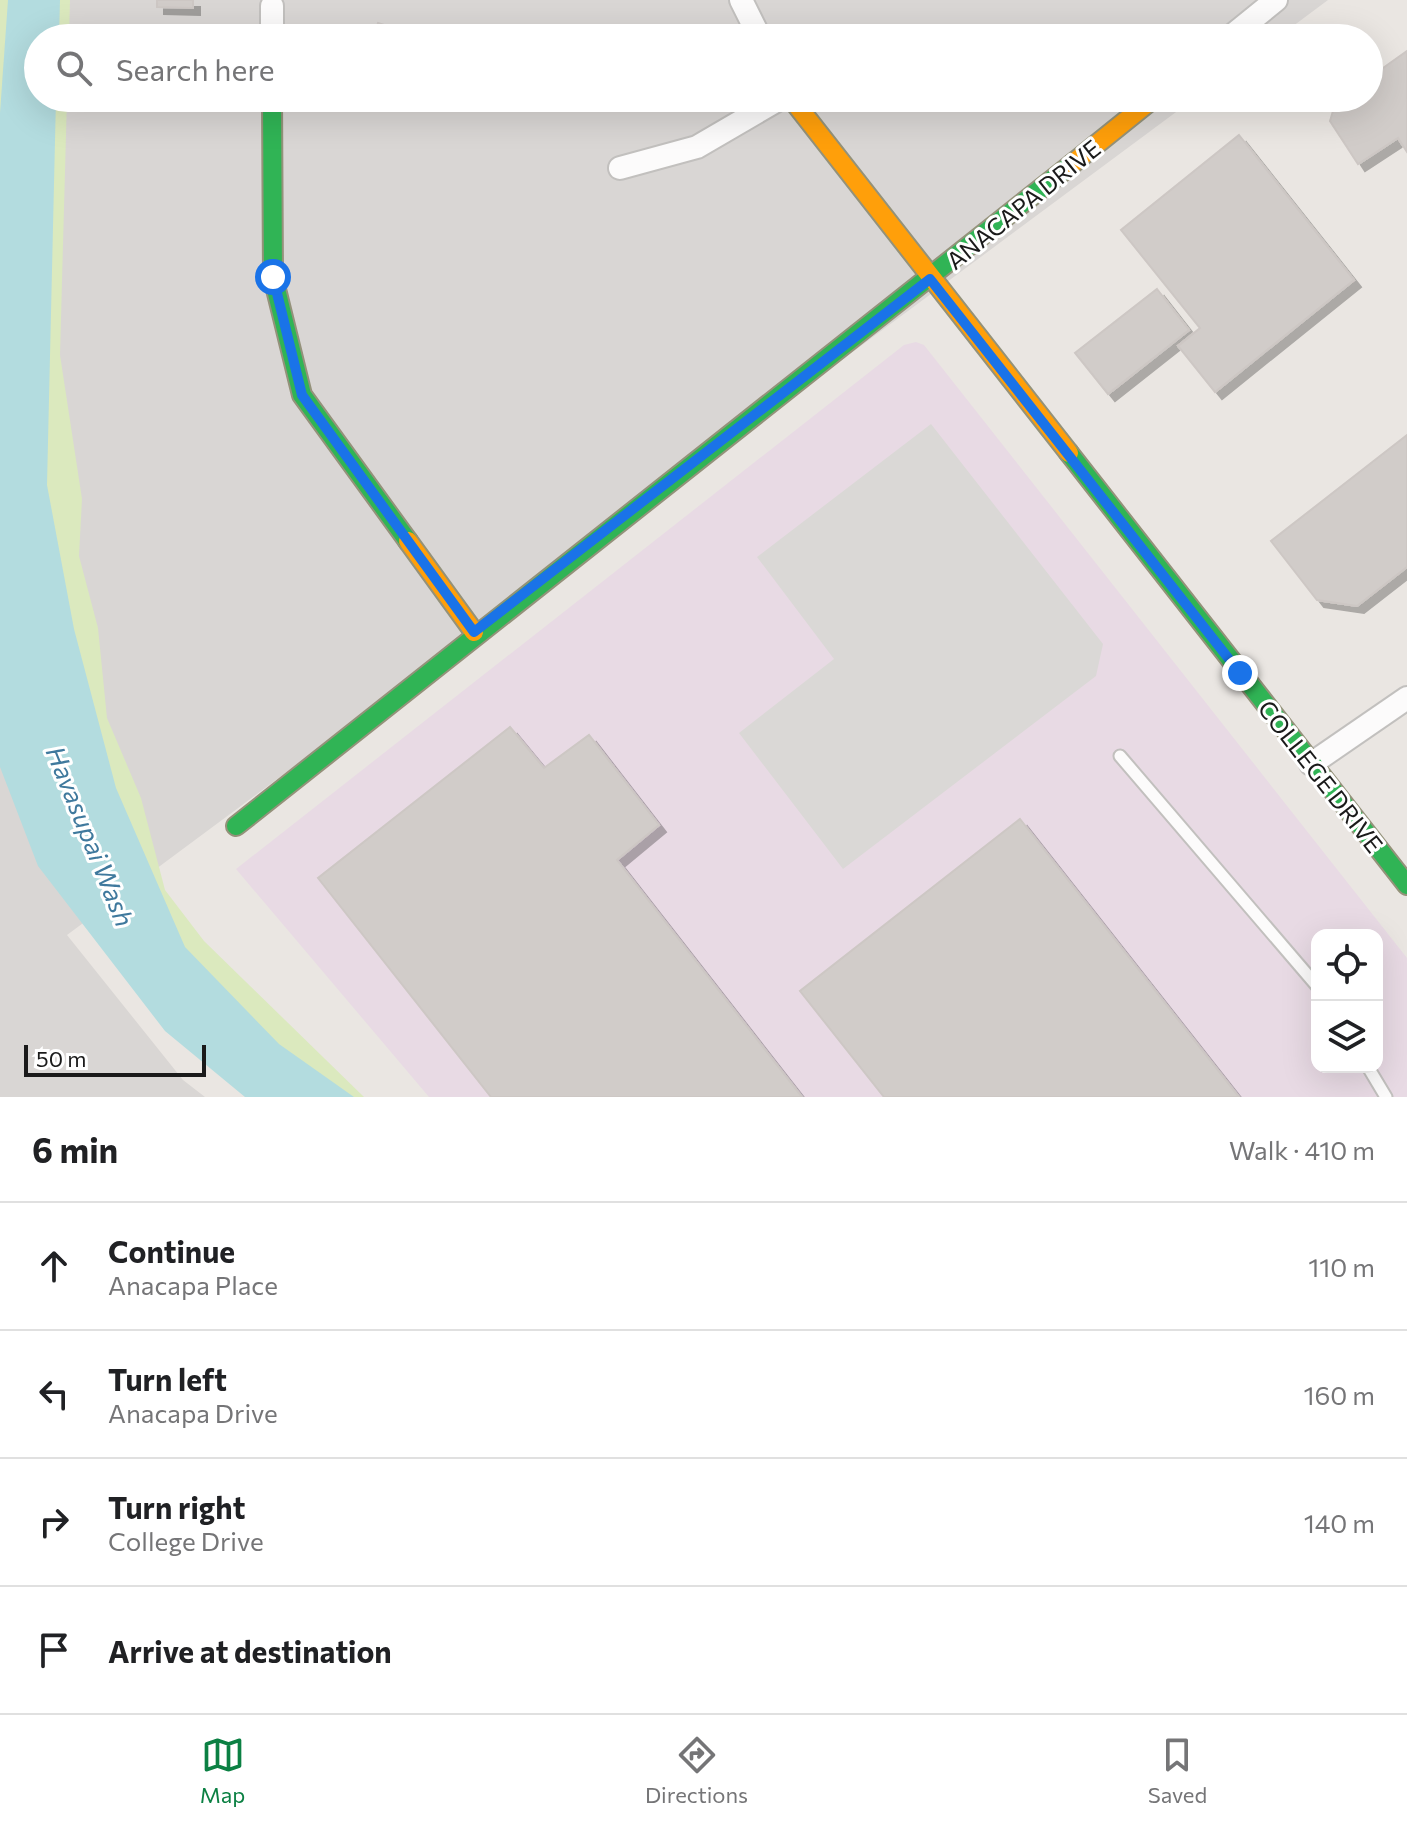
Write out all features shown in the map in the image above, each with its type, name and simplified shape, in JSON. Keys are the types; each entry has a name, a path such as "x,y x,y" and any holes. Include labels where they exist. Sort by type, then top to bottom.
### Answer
{"street":[{"path":"741,0 753,24"},
{"path":"1246,24 1276,0"},
{"path":"272,6 272,24"},
{"path":"272,112 273,277 302,395 474,632"},
{"path":"620,168 697,147 757,112"},
{"name":"COLLEGE DRIVE","path":"802,112 1407,885"},
{"name":"ANACAPA DRIVE","path":"236,826 474,632 930,279 1137,112"},
{"path":"1311,764 1407,698"}],"lane":[{"path":"1120,756 1311,979"},
{"path":"1372,1073 1386,1097"}],"shaded area":[{"path":"0,0 1328,0 1296,24 24,24 24,112 1176,112 67,935 183,1080 205,1097 0,1097"},
{"path":"916,342 924,345 1407,958 1407,1097 429,1097 236,869 904,345"},
{"path":"931,424 1103,644 1096,676 843,869 739,733 834,659 757,557"}],"green space":[{"path":"0,0 70,0 69,24 24,24 24,112 67,112 60,355 82,499 79,556 98,628 107,718 141,798 165,890 204,941 364,1097 250,1097 0,717"}],"water":[{"name":"Havasupai Wash","path":"8,0 60,0 59,24 24,24 24,112 56,112 47,485 74,629 116,788 185,947 279,1044 354,1097 245,1097 165,1031 38,866 0,767 0,113"}],"building":[{"path":"157,0 193,0 193,8 157,7"},
{"path":"1407,51 1407,152 1398,138 1358,164 1330,121 1333,112 1383,112 1383,68"},
{"path":"1239,135 1354,280 1215,392 1178,346 1200,328 1121,230"},
{"path":"1157,289 1189,330 1108,394 1075,353"},
{"path":"1407,435 1407,567 1357,606 1317,600 1271,541"},
{"path":"510,727 544,768 589,735 659,825 617,860 802,1097 491,1097 318,878"},
{"path":"1020,819 1239,1097 884,1097 800,991"}],"traffic: fast":[{"path":"272,112 273,277 302,395 408,541"},
{"path":"236,826 1072,164"},
{"path":"1069,453 1407,885"}],"traffic: slow":[{"path":"802,112 1069,453"},
{"path":"1072,164 1137,112"},
{"path":"408,541 474,632"}],"route":[{"path":"273,277 302,395 474,632 930,279 1240,673"}]}
